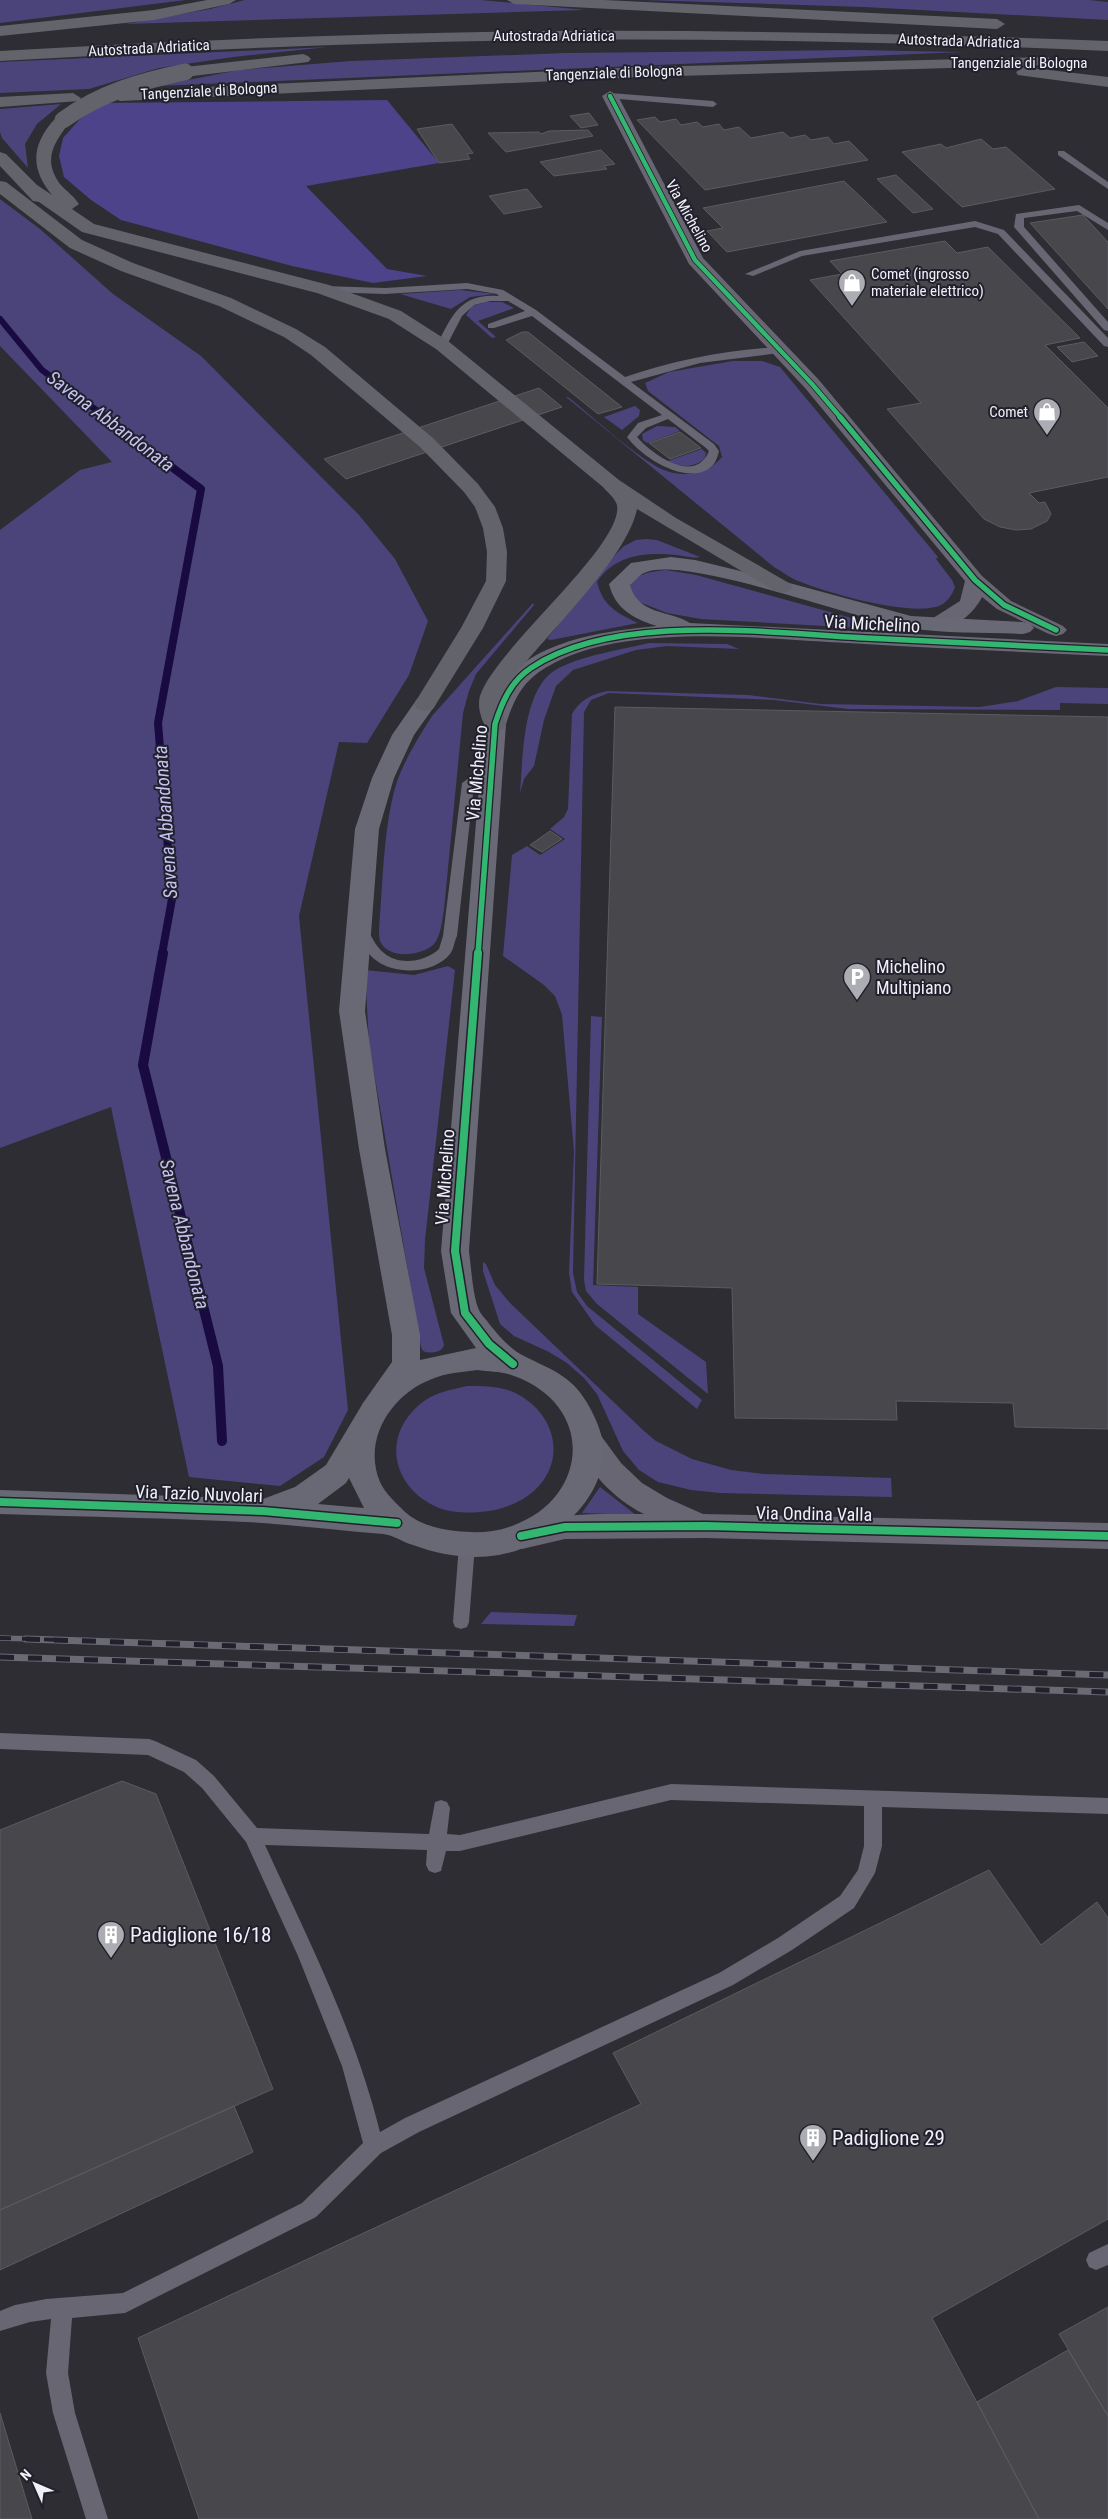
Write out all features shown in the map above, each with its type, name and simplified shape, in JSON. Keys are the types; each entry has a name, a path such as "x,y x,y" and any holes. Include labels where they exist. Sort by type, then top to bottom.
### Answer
{"highway":[{"path":"0,31 146,16 228,0"},
{"path":"514,0 589,5 847,15 1014,25"},
{"name":"Autostrada Adriatica","path":"190,30 348,24 602,20 843,22 1055,29"},
{"name":"Autostrada Adriatica","path":"0,41 122,33"},
{"name":"Autostrada Adriatica","path":"0,56 242,44 485,37 824,37 1108,46"},
{"path":"374,54 550,48 986,42"},
{"path":"152,245 96,223 68,202 49,179 42,162 42,153 48,136 63,120 84,104 110,92 140,82 186,72 319,58"},
{"name":"Tangenziale di Bologna","path":"120,96 778,67 1075,62"},
{"path":"778,67 976,69 1044,74 1108,82"},
{"path":"0,102 73,98"},
{"path":"0,157 32,189 55,217 114,262"},
{"path":"0,186 76,244 114,262 225,302 290,333 318,351 427,442 471,488 484,507 493,528 497,552 496,581 472,628 424,704"},
{"path":"32,189 88,228 116,237 322,289 366,303 394,315 442,344 612,484 669,522 782,587"},
{"path":"495,724 491,710 492,695 496,688 511,666 607,550 622,528 628,514 627,505 612,484"}],"street":[{"name":"Via Michelino","path":"610,96 696,260 812,384 975,580 1004,605 1056,630"},
{"name":"Via Michelino","path":"695,629 661,620 638,611 625,602 620,593 619,584 638,567 671,563 696,566 782,587 892,619 937,624 1108,632"},
{"name":"Via Michelino","path":"937,624 958,614 969,604 974,596 975,580"},
{"name":"Via Michelino","path":"513,1364 490,1344 465,1313 455,1251 495,724 503,700 514,682 524,672 555,655 610,639 695,629 1108,650"},
{"path":"378,1402 406,1364 406,1335 372,1149 352,1011 367,829 383,778 403,735 424,704"},
{"path":"362,1432 359,1456 364,1481 376,1504 397,1523 429,1539 467,1545 495,1544 521,1536 551,1520 574,1497 586,1470 589,1441 581,1416 565,1393 542,1376 513,1364 477,1359 439,1364 406,1379 378,1402"},
{"name":"Via Tazio Nuvolari","path":"263,1511 306,1496 336,1474 378,1402"},
{"name":"Via Ondina Valla","path":"589,1441 608,1471 635,1497 664,1511 706,1526"},
{"name":"Via Tazio Nuvolari","path":"0,1502 263,1511 397,1523"},
{"name":"Via Ondina Valla","path":"521,1536 565,1527 706,1526 1108,1536"}],"lane":[{"name":"Via Michelino","path":"610,96 713,104"},
{"path":"1061,153 1108,186"},
{"path":"1108,227 1079,208 1019,216 1019,227 1108,328"},
{"path":"750,274 800,254 975,224 1001,232 1108,344"},
{"path":"322,289 368,291 467,286 500,292 518,301 710,446 714,452 713,458 707,464 688,470 676,469 664,464 636,444 632,438 634,432 649,422 668,416"},
{"path":"442,344 460,309 468,303 485,298 518,301"},
{"path":"491,326 533,312"},
{"path":"623,381 697,358 748,351 779,350"},
{"name":"Via Michelino","path":"358,923 371,948 382,958 394,964 410,966 431,961 445,951 450,936 468,783 492,766"},
{"path":"461,1622 467,1545"},
{"path":"0,1741 148,1747 190,1766 208,1782 252,1836 348,2050 367,2112 374,2146"},
{"path":"252,1836 460,1844 671,1792 1108,1806"},
{"path":"0,2321 14,2314 62,2308 102,2307 126,2303 309,2210 334,2188 349,2169 374,2146 412,2125 726,1979 786,1944 848,1902 866,1873 873,1846 873,1798"},
{"path":"435,1864 442,1808"},
{"path":"62,2308 57,2372 64,2413 97,2519"}],"shaded area":[{"path":"0,0 186,0 0,23"},
{"path":"245,0 481,0 585,10 126,24 210,9"},
{"path":"643,0 1089,0 1108,2 1108,20 864,7"},
{"path":"328,47 233,57 159,68 89,89 0,93 0,62"},
{"path":"855,50 963,52 157,86 239,70 351,61 566,53"},
{"path":"387,100 439,163 306,186 387,269 427,276 373,283 292,266 121,220 91,200 64,177 59,156 63,138 80,119 103,103"},
{"path":"61,104 37,124 25,144 28,168 2,138 0,132 0,109"},
{"path":"0,199 40,229 113,294 201,356 359,515 395,559 428,621 409,675 367,743 339,742 299,916 348,1410 324,1457 280,1486 189,1477 111,1107 0,1148 0,530 80,470 112,462 0,346"},
{"path":"460,290 495,294 470,297 451,309 400,294"},
{"path":"486,302 502,302 514,308 478,321 496,337 492,338 466,315 472,306"},
{"path":"733,361 762,361 780,367 938,557 936,559 955,587 946,602 928,608 892,606 850,598 794,579 774,567 566,397 618,439 659,468 670,472 692,474 711,467 722,457 719,446 648,391 645,383 669,372"},
{"path":"635,406 640,410 639,416 622,430 604,417"},
{"path":"657,426 675,427 680,431 647,443 643,440 642,434"},
{"path":"702,449 706,453 705,458 697,464 682,466 668,461"},
{"path":"636,540 657,540 700,557 692,558 654,554 622,560 604,573 597,582 603,597 612,608 638,623 551,640 547,639 603,567 624,546"},
{"path":"666,570 696,575 877,625 881,628 701,619 667,613 637,601 629,588 631,583 644,574"},
{"path":"533,603 534,605 476,674 469,691 463,713 444,910 438,937 434,944 422,951 406,954 390,951 384,947 379,937 384,858 391,805 395,788 406,760 432,716"},
{"path":"649,643 727,644 739,649 667,646 636,650 573,670 556,686 544,720 534,766 524,779 520,793 526,725 537,691 545,678 557,669 578,660"},
{"path":"1056,687 1108,688 1108,704 1060,703 1060,710 848,709 774,700 609,693 591,700 584,712 573,1273 577,1292 587,1306 702,1400 697,1409 595,1325 572,1292 569,1273 574,1152 562,1015 555,996 544,985 503,956 512,855 527,846 540,855 565,839 550,829 564,817 568,809 572,714 587,698 607,691 748,695 821,704 980,707 1018,701"},
{"path":"448,966 455,970 425,1240 424,1268 444,1345 441,1350 429,1352 423,1351 421,1347 369,1043 365,970 414,975"},
{"path":"591,1016 602,1017 593,1285 638,1287 638,1314 706,1362 708,1394 597,1304 586,1291 584,1280"},
{"path":"483,1262 486,1264 495,1285 510,1303 656,1441 692,1459 731,1470 764,1474 891,1478 892,1497 720,1493 691,1490 658,1482 639,1470 623,1451 597,1394 584,1378 567,1363 549,1352 514,1336 500,1324 483,1271"},
{"path":"467,1386 487,1386 513,1392 531,1404 541,1414 548,1426 552,1438 553,1452 551,1465 545,1478 529,1495 509,1506 480,1512 449,1511 439,1508 424,1500 411,1489 403,1476 398,1462 396,1448 399,1433 407,1418 419,1405 435,1395"},
{"path":"600,1487 636,1515 582,1513"},
{"path":"491,1612 577,1615 574,1626 481,1624"}],"building":[{"path":"589,113 598,125 581,128 570,116"},
{"path":"655,117 660,122 676,119 681,125 697,122 703,127 719,124 724,130 739,127 751,138 783,132 790,138 805,135 811,140 828,137 834,144 849,141 868,160 705,190 637,120"},
{"path":"452,124 473,153 467,154 470,159 439,163 417,129"},
{"path":"588,130 593,136 506,152 488,133 539,132 541,134 549,131"},
{"path":"981,139 993,149 1006,147 1055,189 962,207 902,152 941,144 946,148"},
{"path":"601,150 615,164 604,166 607,169 554,176 540,162"},
{"path":"896,175 933,209 913,213 877,179"},
{"path":"844,181 887,222 727,252 707,231 723,228 703,208"},
{"path":"527,189 542,207 504,214 489,196"},
{"path":"1083,215 1108,242 1108,309 1030,223"},
{"path":"945,241 957,253 988,247 1080,338 1045,345 1108,408 1108,477 1029,493 1039,503 1045,502 1051,514 1047,521 1031,529 1016,530 1000,527 984,519 887,409 921,403 810,280 842,274 830,261"},
{"path":"522,332 528,332 622,407 598,414 506,340"},
{"path":"1084,342 1098,356 1072,362 1057,347"},
{"path":"539,388 562,407 346,479 324,459"},
{"path":"680,432 701,448 670,459 649,443"},
{"name":"Michelino Multipiano","path":"615,707 1108,717 1108,1429 1015,1427 1013,1403 896,1401 897,1420 735,1418 732,1288 597,1284"},
{"path":"550,831 562,839 542,852 530,845"},
{"name":"Padiglione 16/18","path":"122,1781 156,1794 273,2089 0,2210 0,1830"},
{"name":"Padiglione 29","path":"989,1870 1041,1945 1097,1902 1108,1918 1108,2219 932,2318 1039,2519 199,2519 138,2338 641,2104 613,2053"},
{"path":"234,2106 253,2152 0,2270 0,2210"},
{"path":"1108,2307 1108,2416 1059,2334"},
{"path":"1068,2350 1108,2416 1108,2519 1039,2519 977,2402"},
{"path":"0,2413 32,2519 0,2519"}],"waterway":[{"name":"Savena Abbandonata","path":"0,319 42,370 107,418"},
{"name":"Savena Abbandonata","path":"105,417 201,489 158,723 172,899 162,954"},
{"name":"Savena Abbandonata","path":"163,953 143,1065 218,1366 222,1441"}],"railway":[{"path":"0,1638 64,1640"},
{"path":"26,1639 1108,1675"},
{"path":"0,1657 1108,1692"}],"cycle path":[{"path":"610,96 695,260 812,384 975,580 1004,605 1056,630"},
{"path":"513,1364 489,1344 465,1313 455,1251 495,724 505,697 514,683 529,668 549,657 573,648 598,641 650,633 695,629 1108,650"},
{"path":"0,1502 263,1511 397,1523"},
{"path":"521,1536 565,1527 706,1526 1108,1536"}],"place":[{"name":"Comet (ingrosso materiale elettrico)","path":"852,307"},
{"name":"Comet","path":"1047,436"},
{"name":"Michelino Multipiano","path":"857,1001"},
{"name":"Padiglione 16/18","path":"111,1959"},
{"name":"Padiglione 29","path":"813,2162"}]}
